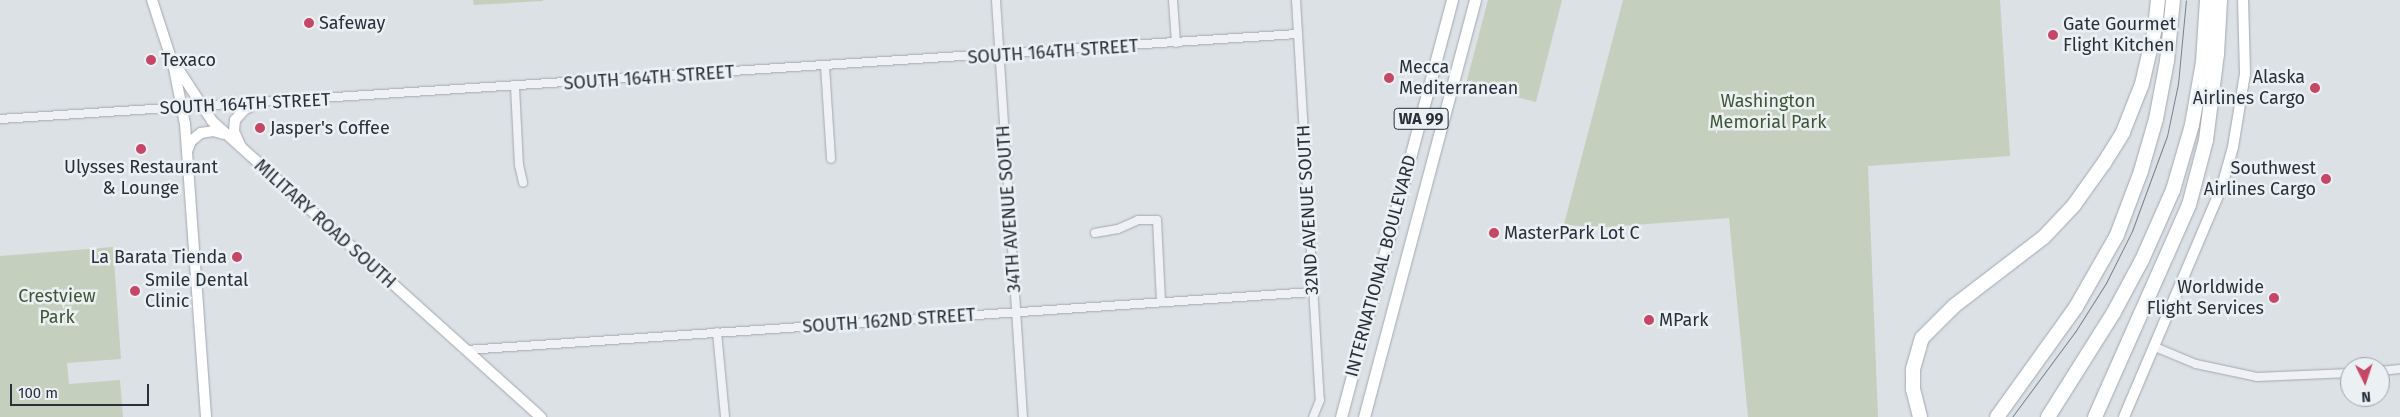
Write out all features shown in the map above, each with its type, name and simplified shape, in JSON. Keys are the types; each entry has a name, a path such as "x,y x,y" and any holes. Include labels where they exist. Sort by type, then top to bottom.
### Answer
{"highway":[{"path":"1920,417 1913,389 1913,370 1922,338 1954,306 2044,237 2074,205 2099,170 2123,132 2134,108 2152,45 2158,0"},
{"path":"1997,417 2076,306 2116,235 2141,171 2156,120 2167,61 2173,0"},
{"path":"2048,417 2114,312 2142,260 2173,190 2192,125 2203,62 2207,0"},
{"path":"2095,417 2189,205 2206,140 2217,54 2220,0"}],"main road":[{"name":"INTERNATIONAL BOULEVARD","path":"1341,417 1452,0"},
{"name":"INTERNATIONAL BOULEVARD","path":"1364,417 1475,0"}],"street":[{"name":"MILITARY ROAD SOUTH","path":"152,0 171,58 200,106 225,135 541,417"},
{"name":"34TH AVENUE SOUTH","path":"996,0 1023,417"},
{"path":"1173,0 1176,43"},
{"name":"32ND AVENUE SOUTH","path":"1296,0 1320,400 1313,417"},
{"path":"2124,417 2155,348 2222,186 2233,147 2245,74 2243,0"},
{"name":"SOUTH 164TH STREET","path":"0,119 999,56 1298,34"},
{"path":"171,58 183,107 206,417"},
{"path":"825,66 831,159"},
{"path":"515,87 523,183"},
{"path":"242,150 234,131 235,120 245,109 256,104"},
{"path":"187,153 191,141 202,133 213,131 225,135"},
{"path":"1094,233 1138,220 1157,220 1161,301"},
{"name":"SOUTH 162ND STREET","path":"466,350 1313,292"},
{"path":"717,332 725,417"},
{"path":"2155,348 2196,364 2257,377 2340,373"}],"green space":[{"path":"473,0 543,0 543,1 474,5"},
{"path":"1488,0 1562,0 1536,102 1466,84"},
{"name":"Washington Memorial Park","path":"1623,0 2000,0 2010,156 1868,166 1878,417 1748,417 1729,218 1593,228 1564,224"},
{"name":"Crestview Park","path":"113,247 121,359 67,363 69,384 120,380 123,417 0,417 0,256"}],"tram line":[{"path":"2012,417 2075,332 2106,283 2132,231 2167,136 2178,84 2186,0"}],"place":[{"name":"Safeway","path":"309,23"},
{"name":"Gate Gourmet Flight Kitchen","path":"2053,35"},
{"name":"Texaco","path":"151,60"},
{"name":"Mecca Mediterranean","path":"1389,78"},
{"name":"Alaska Airlines Cargo","path":"2315,88"},
{"name":"Jasper's Coffee","path":"260,128"},
{"name":"Ulysses Restaurant & Lounge","path":"141,149"},
{"name":"Southwest Airlines Cargo","path":"2326,179"},
{"name":"MasterPark Lot C","path":"1494,233"},
{"name":"La Barata Tienda","path":"237,257"},
{"name":"Smile Dental Clinic","path":"135,291"},
{"name":"Worldwide Flight Services","path":"2274,298"},
{"name":"MPark","path":"1649,320"}]}
